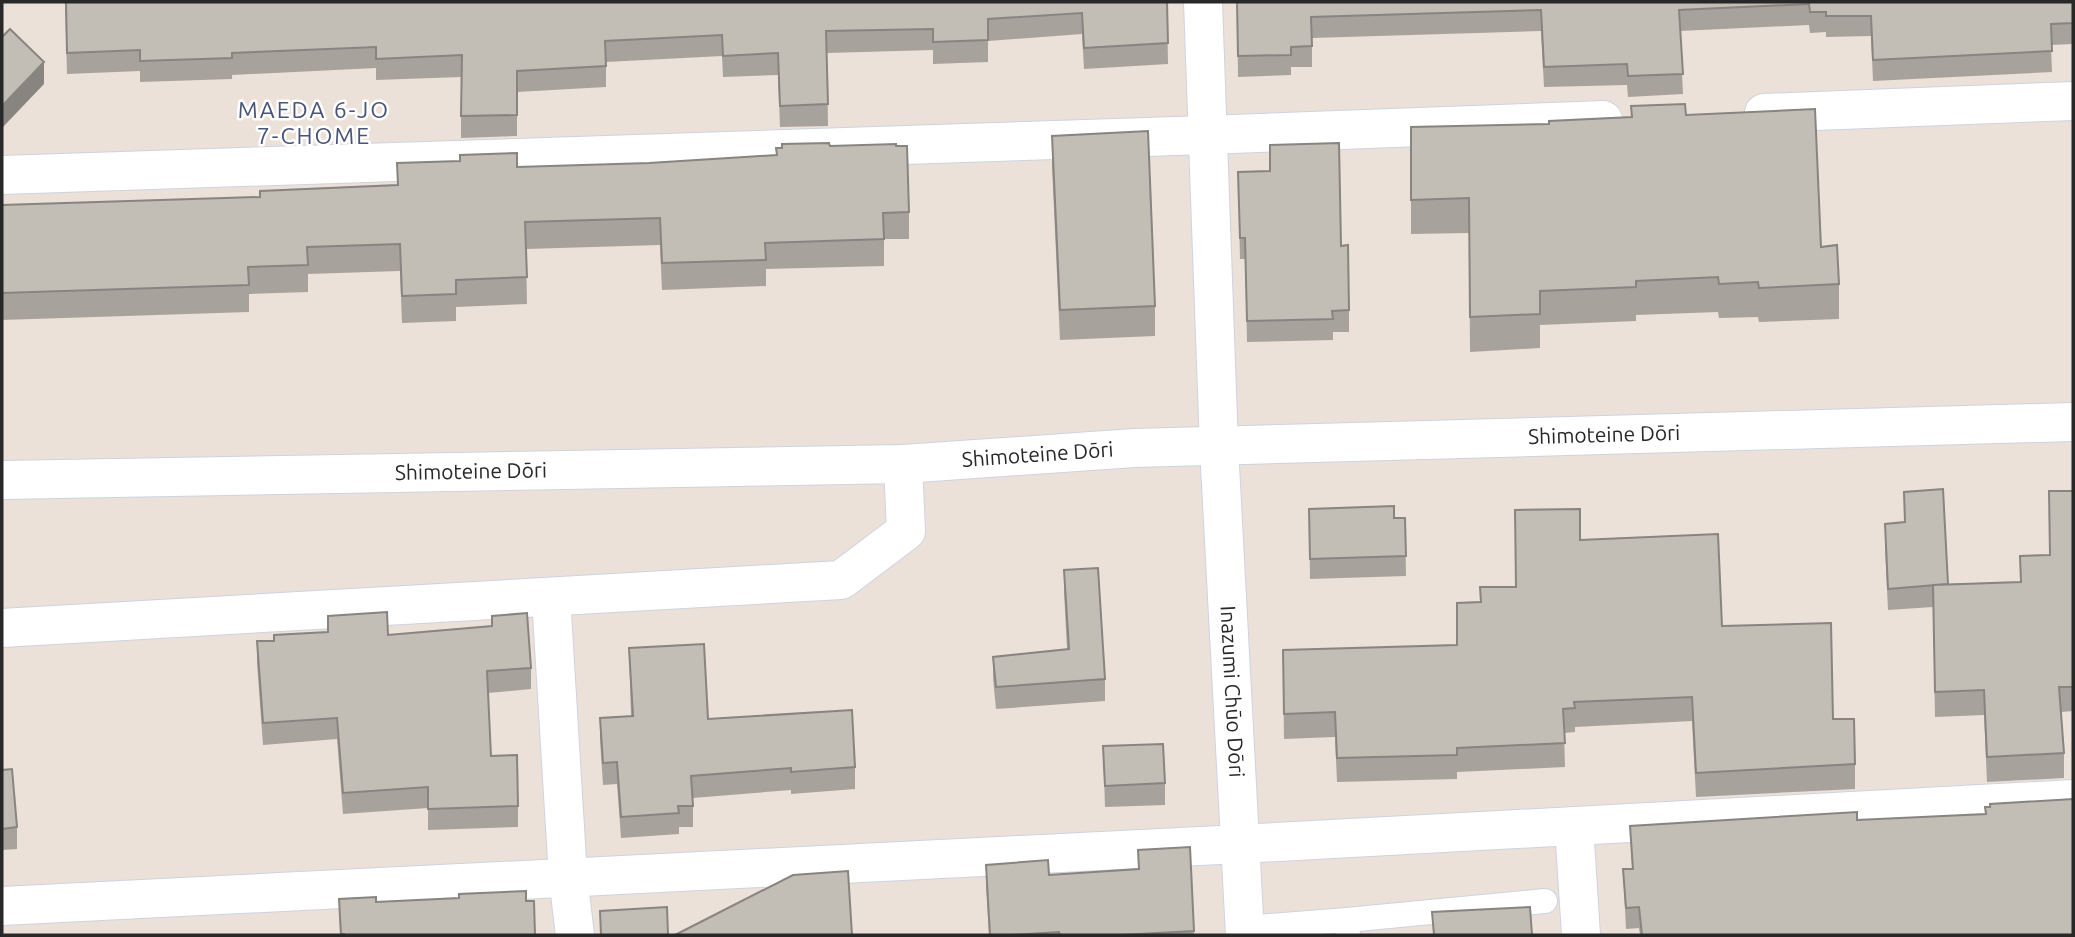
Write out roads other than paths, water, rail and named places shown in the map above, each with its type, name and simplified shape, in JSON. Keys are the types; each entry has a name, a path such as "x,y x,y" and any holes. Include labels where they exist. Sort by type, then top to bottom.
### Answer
{"street":[{"name":"Inazumi Chūo Dōri","path":"1203,2 1219,447 1245,932"},
{"path":"1728,115 2073,101"},
{"path":"2,175 1632,119"},
{"name":"Shimoteine Dōri","path":"2,480 903,464 1133,448 2073,422"},
{"path":"2,628 841,580 906,531 903,464"},
{"path":"551,597 568,877 575,935"},
{"path":"2,906 2073,799"},
{"path":"1574,825 1581,935"}],"lane":[{"path":"1245,932 1348,927 1545,901"}],"district":[{"name":"MAEDA 6-JO 7-CHOME","path":"314,123"}]}
